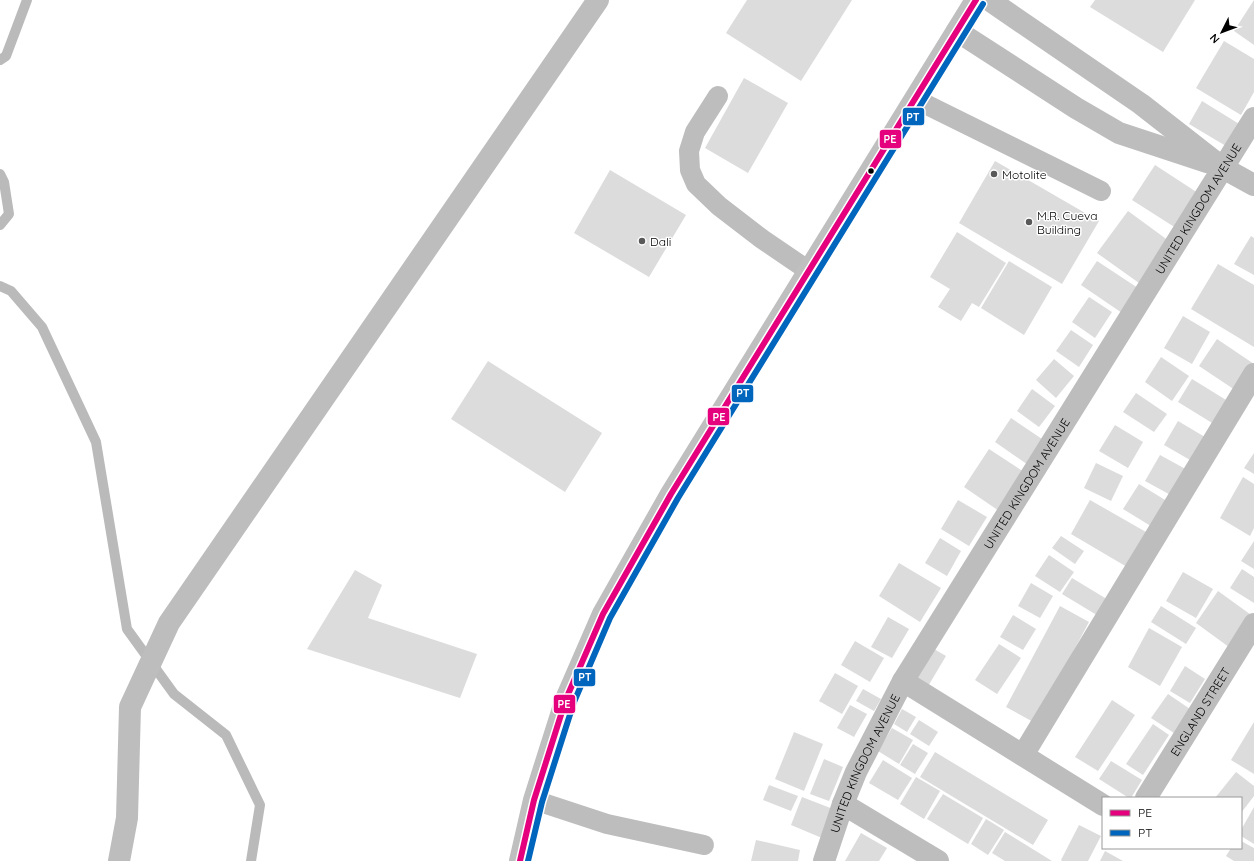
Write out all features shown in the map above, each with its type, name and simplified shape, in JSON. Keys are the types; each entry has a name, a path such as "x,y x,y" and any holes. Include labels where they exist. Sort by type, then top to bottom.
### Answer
{"main road":[{"path":"520,861 534,800 566,699 604,614 671,494 976,0"}],"street":[{"path":"119,861 127,818 130,707 170,623 598,0"},
{"path":"989,0 1141,104 1223,168 1254,185"},
{"path":"957,31 1076,108 1119,132 1223,168"},
{"name":"UNITED KINGDOM AVENUE","path":"824,861 843,804 856,772 903,681 1254,118"},
{"path":"1023,755 1254,374"},
{"name":"ENGLAND STREET","path":"1147,797 1254,624"},
{"path":"903,681 1102,804"},
{"path":"843,804 938,861"}],"lane":[{"path":"718,96 695,132 689,151 690,170 696,184 719,206 762,239 809,271"},
{"path":"915,98 1101,191"},
{"path":"534,800 606,824 704,845"}],"building":[{"path":"747,0 852,0 801,81 726,33"},
{"path":"1095,0 1195,0 1163,52 1090,7"},
{"path":"1254,0 1254,45 1234,31"},
{"path":"1224,41 1254,59 1254,92 1241,115 1196,88"},
{"path":"744,78 788,103 748,173 705,148"},
{"path":"1202,101 1244,127 1231,149 1189,124"},
{"name":"M.R. Cueva Building","path":"995,161 1099,221 1062,284 959,223"},
{"path":"1155,165 1198,193 1176,228 1132,200"},
{"path":"610,170 686,215 649,277 574,233"},
{"path":"1128,211 1169,241 1139,283 1097,253"},
{"path":"957,232 1006,263 979,307 972,303 961,321 938,307 950,289 930,277"},
{"path":"1251,236 1254,238 1254,275 1234,264"},
{"path":"1009,261 1052,287 1024,335 981,308"},
{"path":"1097,261 1141,290 1125,315 1081,285"},
{"path":"1218,264 1254,285 1254,347 1191,309"},
{"path":"1089,297 1112,312 1095,338 1072,322"},
{"path":"1183,316 1210,332 1192,364 1164,348"},
{"path":"1071,330 1093,345 1079,367 1056,351"},
{"path":"1217,339 1254,364 1238,392 1199,366"},
{"path":"1161,357 1189,376 1172,401 1145,382"},
{"path":"1054,359 1074,376 1056,398 1036,380"},
{"path":"488,361 602,433 565,492 451,419"},
{"path":"1192,379 1231,403 1217,426 1178,402"},
{"path":"1032,389 1055,406 1039,427 1017,411"},
{"path":"1136,393 1167,414 1154,432 1123,412"},
{"path":"1011,418 1048,443 1031,467 995,442"},
{"path":"1178,421 1210,440 1197,464 1164,445"},
{"path":"1115,425 1143,442 1128,468 1099,451"},
{"path":"989,449 1027,474 1002,513 964,487"},
{"path":"1254,453 1254,474 1244,468"},
{"path":"1160,455 1191,472 1176,498 1145,481"},
{"path":"1096,463 1123,476 1111,501 1084,488"},
{"path":"1243,477 1254,484 1254,528 1250,536 1220,518"},
{"path":"1139,484 1170,503 1154,528 1123,509"},
{"path":"958,500 987,517 969,546 941,529"},
{"path":"1090,500 1146,532 1127,567 1071,534"},
{"path":"1061,536 1084,551 1075,564 1052,548"},
{"path":"940,538 961,551 947,576 925,563"},
{"path":"1254,541 1254,569 1241,561"},
{"path":"1049,555 1074,572 1060,592 1035,576"},
{"path":"899,563 941,588 920,622 879,596"},
{"path":"1242,569 1254,577 1254,603 1230,588"},
{"path":"355,570 382,585 368,618 477,654 460,698 307,649"},
{"path":"1183,572 1213,589 1196,618 1166,601"},
{"path":"1072,578 1115,604 1105,620 1062,594"},
{"path":"1031,583 1053,596 1040,618 1018,606"},
{"path":"1218,591 1254,617 1233,650 1196,623"},
{"path":"1060,606 1089,622 1035,723 1006,707"},
{"path":"1161,606 1196,628 1186,644 1151,622"},
{"path":"1013,615 1036,629 1023,650 1000,637"},
{"path":"888,617 909,629 892,658 871,647"},
{"path":"1149,628 1182,647 1160,686 1128,667"},
{"path":"855,641 884,658 870,682 841,665"},
{"path":"999,644 1021,658 997,694 975,680"},
{"path":"929,646 946,656 924,693 907,682"},
{"path":"1185,666 1205,679 1190,703 1170,691"},
{"path":"835,673 858,686 842,714 819,701"},
{"path":"863,689 881,699 874,711 856,701"},
{"path":"1168,694 1190,709 1174,733 1151,718"},
{"path":"1112,700 1135,715 1098,771 1075,757"},
{"path":"850,705 867,714 854,737 837,728"},
{"path":"902,709 916,717 907,732 894,724"},
{"path":"919,720 938,732 929,746 910,734"},
{"path":"1254,722 1254,774 1231,760"},
{"path":"1153,724 1169,735 1143,775 1126,764"},
{"path":"892,728 913,740 899,764 878,751"},
{"path":"794,732 823,744 804,791 775,779"},
{"path":"913,744 928,753 915,774 900,765"},
{"path":"935,752 1048,820 1033,845 920,777"},
{"path":"824,759 843,767 829,801 810,794"},
{"path":"883,760 912,778 898,800 869,783"},
{"path":"1111,761 1142,780 1132,797 1127,797 1099,779"},
{"path":"1236,772 1254,786 1254,796 1242,812 1242,797 1216,797"},
{"path":"916,777 940,791 924,819 900,804"},
{"path":"769,785 798,796 791,811 763,800"},
{"path":"943,794 983,818 968,844 927,819"},
{"path":"802,797 833,809 822,838 791,825"},
{"path":"1254,807 1254,844 1242,837 1242,828"},
{"path":"986,819 1004,830 988,855 971,844"},
{"path":"1079,825 1101,836 1088,861 1062,861 1061,860"},
{"path":"1005,832 1052,861 1005,861 992,853"},
{"path":"861,833 887,848 879,861 845,861"},
{"path":"756,840 800,850 798,861 751,861"},
{"path":"1242,842 1254,848 1254,861 1234,861 1226,856 1230,849 1242,849"},
{"path":"1105,851 1123,861 1100,861"}],"waterway":[{"path":"0,60 6,56 27,0"},
{"path":"0,174 4,182 9,214 0,225"},
{"path":"0,286 11,291 42,327 96,442 127,629 174,694 226,735 260,805 251,861"}],"transit line":[{"name":"PE","path":"520,861 534,800 566,699 603,614 671,494 976,0"},
{"name":"PT","path":"528,861 542,802 574,702 610,618 678,498 983,4"}],"place":[{"name":"Motolite","path":"994,174"},
{"name":"M.R. Cueva Building","path":"1029,222"},
{"name":"Dali","path":"642,241"}]}
